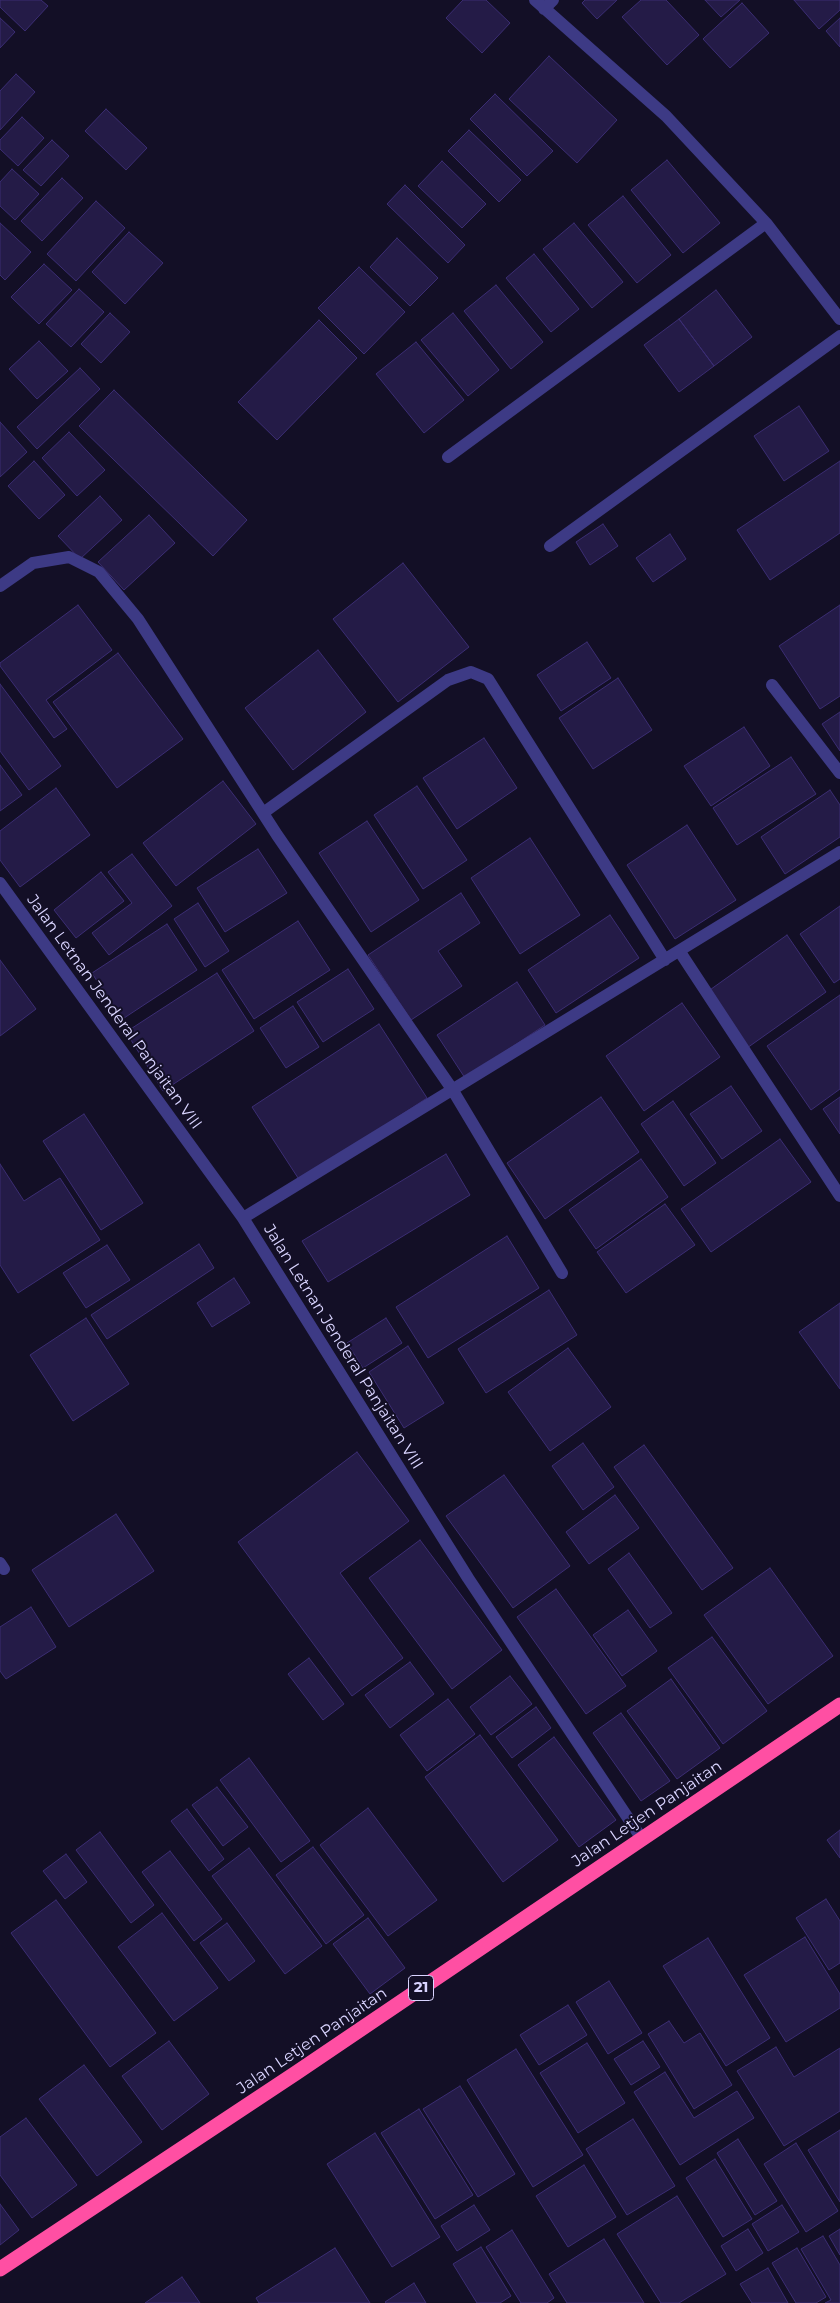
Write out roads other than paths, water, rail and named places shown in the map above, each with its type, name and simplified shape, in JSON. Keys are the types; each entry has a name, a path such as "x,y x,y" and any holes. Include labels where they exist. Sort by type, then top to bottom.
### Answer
{"highway":[{"name":"Jalan Letjen Panjaitan","path":"0,2269 296,2073 840,1705"}],"street":[{"path":"544,3 666,116 766,223 840,319"},
{"path":"448,457 766,223"},
{"path":"550,546 840,336"},
{"path":"0,586 32,563 69,558 99,572 138,619 263,813 452,1089 562,1273"},
{"path":"263,813 448,680 471,672 488,679 665,960"},
{"path":"772,685 840,773"},
{"path":"243,1218 452,1089 680,952 840,852"},
{"name":"Jalan Letnan Jenderal Panjaitan VIII","path":"0,883 243,1218 468,1578 642,1839"},
{"path":"680,952 840,1196"}]}
